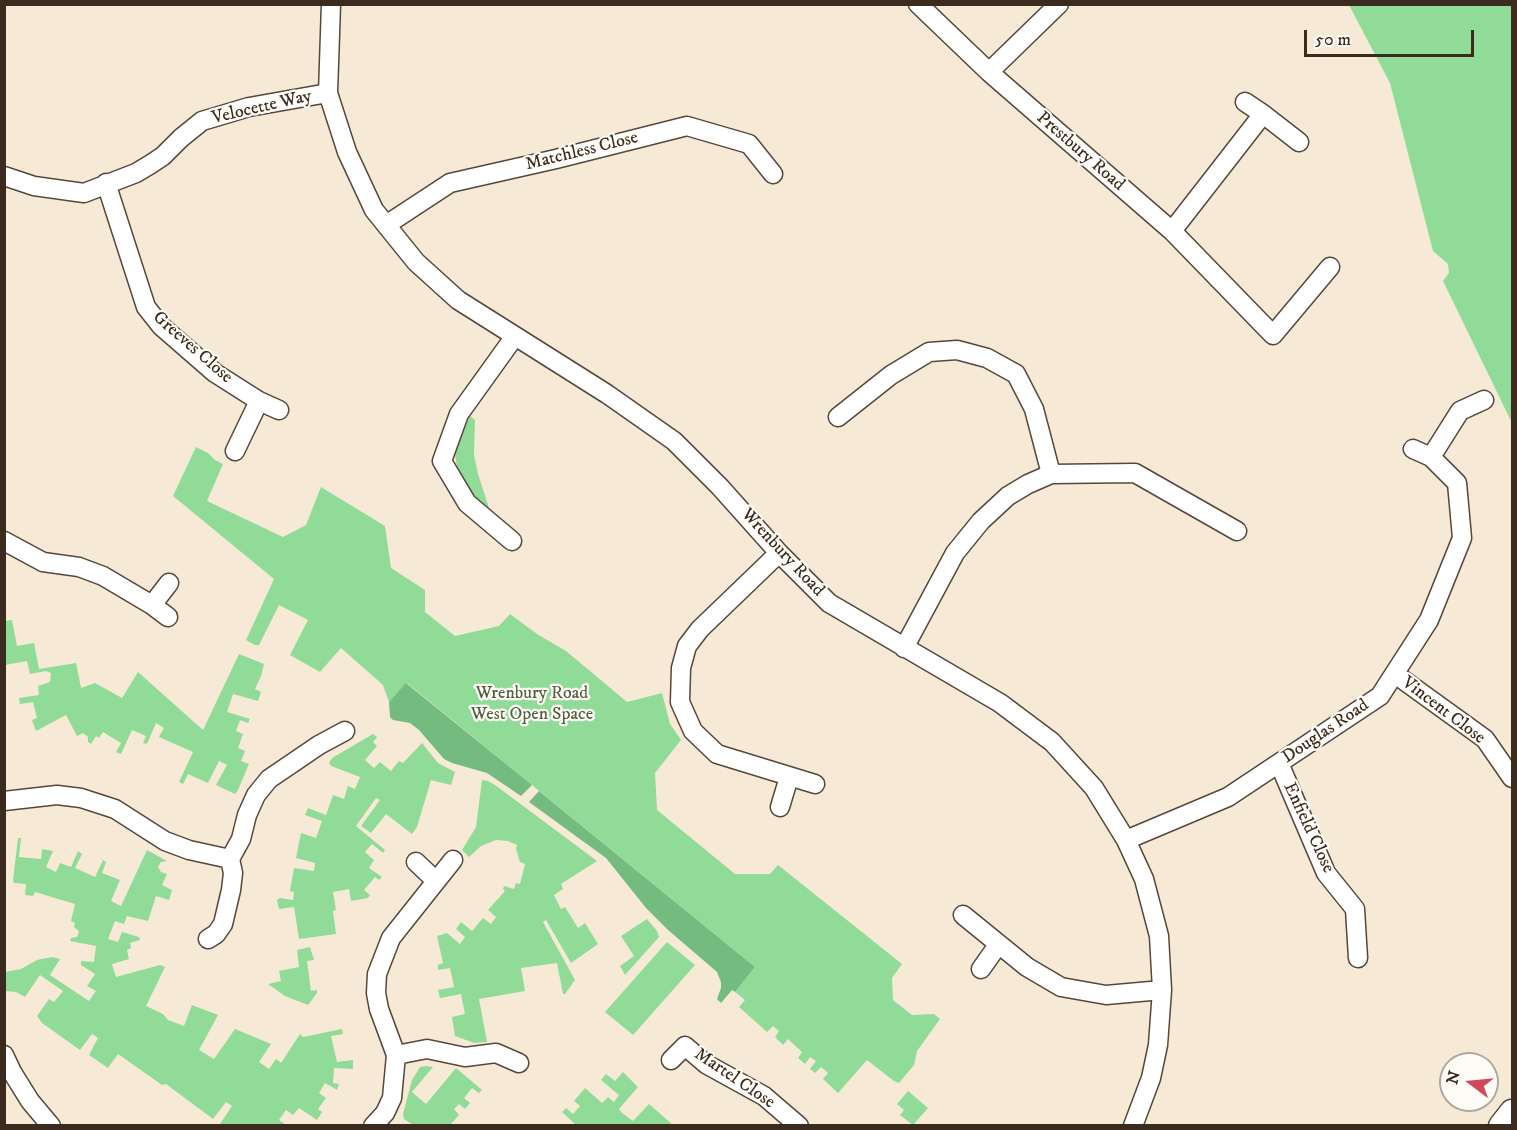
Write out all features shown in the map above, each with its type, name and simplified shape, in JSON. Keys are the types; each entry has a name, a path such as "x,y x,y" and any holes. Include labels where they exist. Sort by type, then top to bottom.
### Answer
{"street":[{"name":"Wrenbury Road","path":"331,4 328,93 347,152 374,210 416,262 458,300 608,394 674,441 829,603 1000,703 1052,742 1094,788 1126,840 1144,879 1159,936 1162,990 1158,1045 1151,1078 1133,1125"},
{"name":"Prestbury Road","path":"918,4 989,72 1172,231 1268,343 1330,267"},
{"path":"989,72 1059,4"},
{"name":"Velocette Way","path":"4,176 34,186 84,193 151,165 202,121 249,107 328,93"},
{"path":"1245,102 1299,142"},
{"path":"1172,231 1263,114"},
{"name":"Matchless Close","path":"386,225 450,183 687,126 749,144 773,174"},
{"name":"Greeves Close","path":"106,183 146,307 161,326 215,373 259,401 279,410"},
{"path":"512,541 467,503 442,461 459,414 515,336"},
{"path":"838,417 891,375 929,352 957,350 987,358 1016,374 1034,409 1051,474"},
{"path":"1431,457 1460,411 1484,400"},
{"path":"235,451 259,401"},
{"name":"Douglas Road","path":"1126,840 1228,797 1380,696 1429,620 1462,538 1457,483 1431,457 1413,449"},
{"path":"904,648 955,553 981,521 1008,496 1051,474 1134,473 1237,531"},
{"path":"4,541 43,561 79,567 103,576 168,617"},
{"path":"779,553 700,629 687,646 681,668 680,702 693,731 717,754 815,784"},
{"path":"152,605 169,583"},
{"name":"Vincent Close","path":"1395,674 1485,739 1512,778"},
{"path":"208,939 216,934 223,924 233,873 230,859 241,839 247,815 256,795 269,779 319,744 345,731"},
{"name":"Enfield Close","path":"1279,764 1326,873 1355,909 1358,958"},
{"path":"780,807 789,777"},
{"path":"4,801 57,795 81,798 115,809 165,841 189,850 230,859"},
{"path":"374,1125 385,1113 392,1098 396,1055 379,1009 377,974 391,938 453,860"},
{"path":"416,862 436,881"},
{"path":"963,915 1027,967 1061,987 1106,995 1162,990"},
{"path":"981,969 998,945"},
{"name":"Martel Close","path":"671,1060 685,1046 706,1064 764,1096 799,1125"},
{"path":"396,1055 427,1049 465,1057 496,1053 519,1063"},
{"path":"4,1054 30,1101 51,1125"},
{"path":"1501,1125 1512,1112"}],"green space":[{"path":"1349,5 1512,5 1512,423 1443,281 1449,273 1448,264 1433,251 1390,83"},
{"path":"470,416 475,420 474,455 489,508 472,497 459,478 455,455 458,437"},
{"name":"Wrenbury Road West Open Space","path":"196,447 223,464 207,501 283,537 306,525 321,487 385,526 391,568 425,590 425,612 455,636 499,626 510,614 537,634 566,651 627,702 662,693 670,724 681,740 655,773 657,810 735,874 770,874 778,865 902,964 892,978 893,1000 912,1015 934,1014 940,1019 917,1051 914,1065 899,1083 867,1060 838,1093 823,1079 828,1073 821,1067 815,1073 810,1069 816,1061 810,1057 805,1064 798,1058 802,1052 788,1039 783,1045 775,1037 779,1031 773,1026 767,1032 739,1007 745,1000 735,992 755,967 407,683 389,702 383,685 341,648 320,672 290,655 308,620 279,605 259,645 246,640 274,579 173,496"},
{"path":"12,620 17,646 34,643 39,669 76,663 81,688 95,683 122,698 138,672 203,730 239,654 264,664 255,689 261,692 258,701 233,694 227,712 250,719 248,723 240,720 236,731 243,734 238,748 245,751 241,761 249,764 235,794 216,785 227,765 219,761 208,783 188,774 183,784 179,782 193,752 159,737 164,728 156,723 147,744 143,743 146,736 132,730 121,754 116,752 121,743 103,732 99,738 96,736 91,744 83,733 77,736 66,715 36,731 32,720 37,718 33,702 20,704 19,698 39,695 38,686 50,682 51,673 46,671 30,674 27,661 5,665 5,621"},
{"path":"406,683 532,785 521,796 487,773 444,759 410,723 393,720 390,717 389,702"},
{"path":"373,734 377,737 373,742 377,746 365,760 374,768 380,762 391,771 399,761 403,763 422,743 438,763 455,772 451,785 431,780 417,827 412,834 386,814 371,833 361,826 380,800 376,798 356,826 385,850 383,853 372,844 365,852 374,860 369,868 382,877 379,880 375,877 364,890 370,895 368,898 351,901 349,889 333,892 336,934 299,939 294,907 279,909 277,900 280,898 293,900 294,892 290,891 294,868 314,871 315,863 296,858 301,833 316,838 322,821 305,815 308,808 326,815 333,795 344,799 348,786 355,789 360,777 331,766 329,763 332,758"},
{"path":"482,780 495,785 597,861 561,884 563,889 554,895 561,909 565,907 578,928 585,923 598,944 571,963 546,920 543,922 575,980 563,994 557,963 521,968 525,991 479,999 487,1042 474,1043 455,1036 452,1017 465,1014 461,994 440,998 438,990 454,987 450,968 438,970 438,965 443,963 437,936 447,933 460,944 465,937 456,929 461,922 472,931 483,918 491,924 496,917 488,910 505,891 504,886 514,889 516,883 520,884 525,864 520,862 517,845 508,841 496,840 481,846 469,857 462,850 476,827"},
{"path":"539,791 755,967 735,992 732,990 721,1003 717,999 721,982 717,972 646,908 606,858 529,802"},
{"path":"18,838 21,838 19,857 41,859 42,849 53,851 46,867 56,872 60,863 71,867 78,851 82,854 75,868 95,877 103,860 106,862 102,873 120,880 111,901 121,906 147,850 167,861 161,862 158,867 161,872 167,874 162,885 172,890 169,900 156,896 148,921 127,916 124,924 115,921 108,939 118,942 122,932 139,937 140,940 130,943 131,948 127,950 129,959 112,964 116,977 160,965 165,967 146,1006 163,1014 168,1020 184,1026 192,1005 218,1015 199,1050 214,1059 235,1029 271,1044 259,1062 269,1069 276,1059 281,1063 300,1034 303,1037 342,1029 343,1034 331,1036 337,1062 353,1060 353,1069 334,1068 333,1083 339,1084 337,1090 325,1083 319,1093 326,1098 318,1109 322,1112 317,1120 299,1108 293,1115 286,1110 279,1120 286,1125 222,1125 220,1124 232,1106 226,1102 213,1119 166,1084 162,1085 118,1054 108,1068 89,1055 98,1038 92,1034 80,1050 42,1023 37,1016 49,999 54,1002 63,991 40,975 25,997 16,992 5,991 5,972 21,969 37,960 52,957 60,959 50,975 89,1001 96,991 87,986 95,974 81,965 81,961 94,962 96,946 70,941 71,938 77,937 79,931 74,927 75,923 71,921 75,904 35,892 33,896 25,895 26,884 14,883"},
{"path":"647,919 659,937 625,975 620,966 634,956 621,936"},
{"path":"667,942 695,965 633,1035 605,1012"},
{"path":"310,947 314,960 307,961 311,991 317,990 317,993 308,1005 285,996 268,984 281,981 279,971 299,967 297,950"},
{"path":"420,1067 433,1067 412,1092 426,1104 456,1068 482,1090 479,1093 472,1088 464,1098 470,1103 465,1109 459,1104 454,1109 459,1115 450,1125 413,1125 404,1119 403,1114 412,1080"},
{"path":"623,1072 638,1087 619,1109 621,1112 633,1121 649,1104 673,1125 576,1125 562,1112 566,1108 573,1114 580,1106 574,1101 585,1088 602,1103 608,1097 614,1102 619,1095 601,1080 606,1074 615,1081"},
{"path":"908,1091 928,1108 913,1125 900,1115 904,1110 897,1104"}]}
